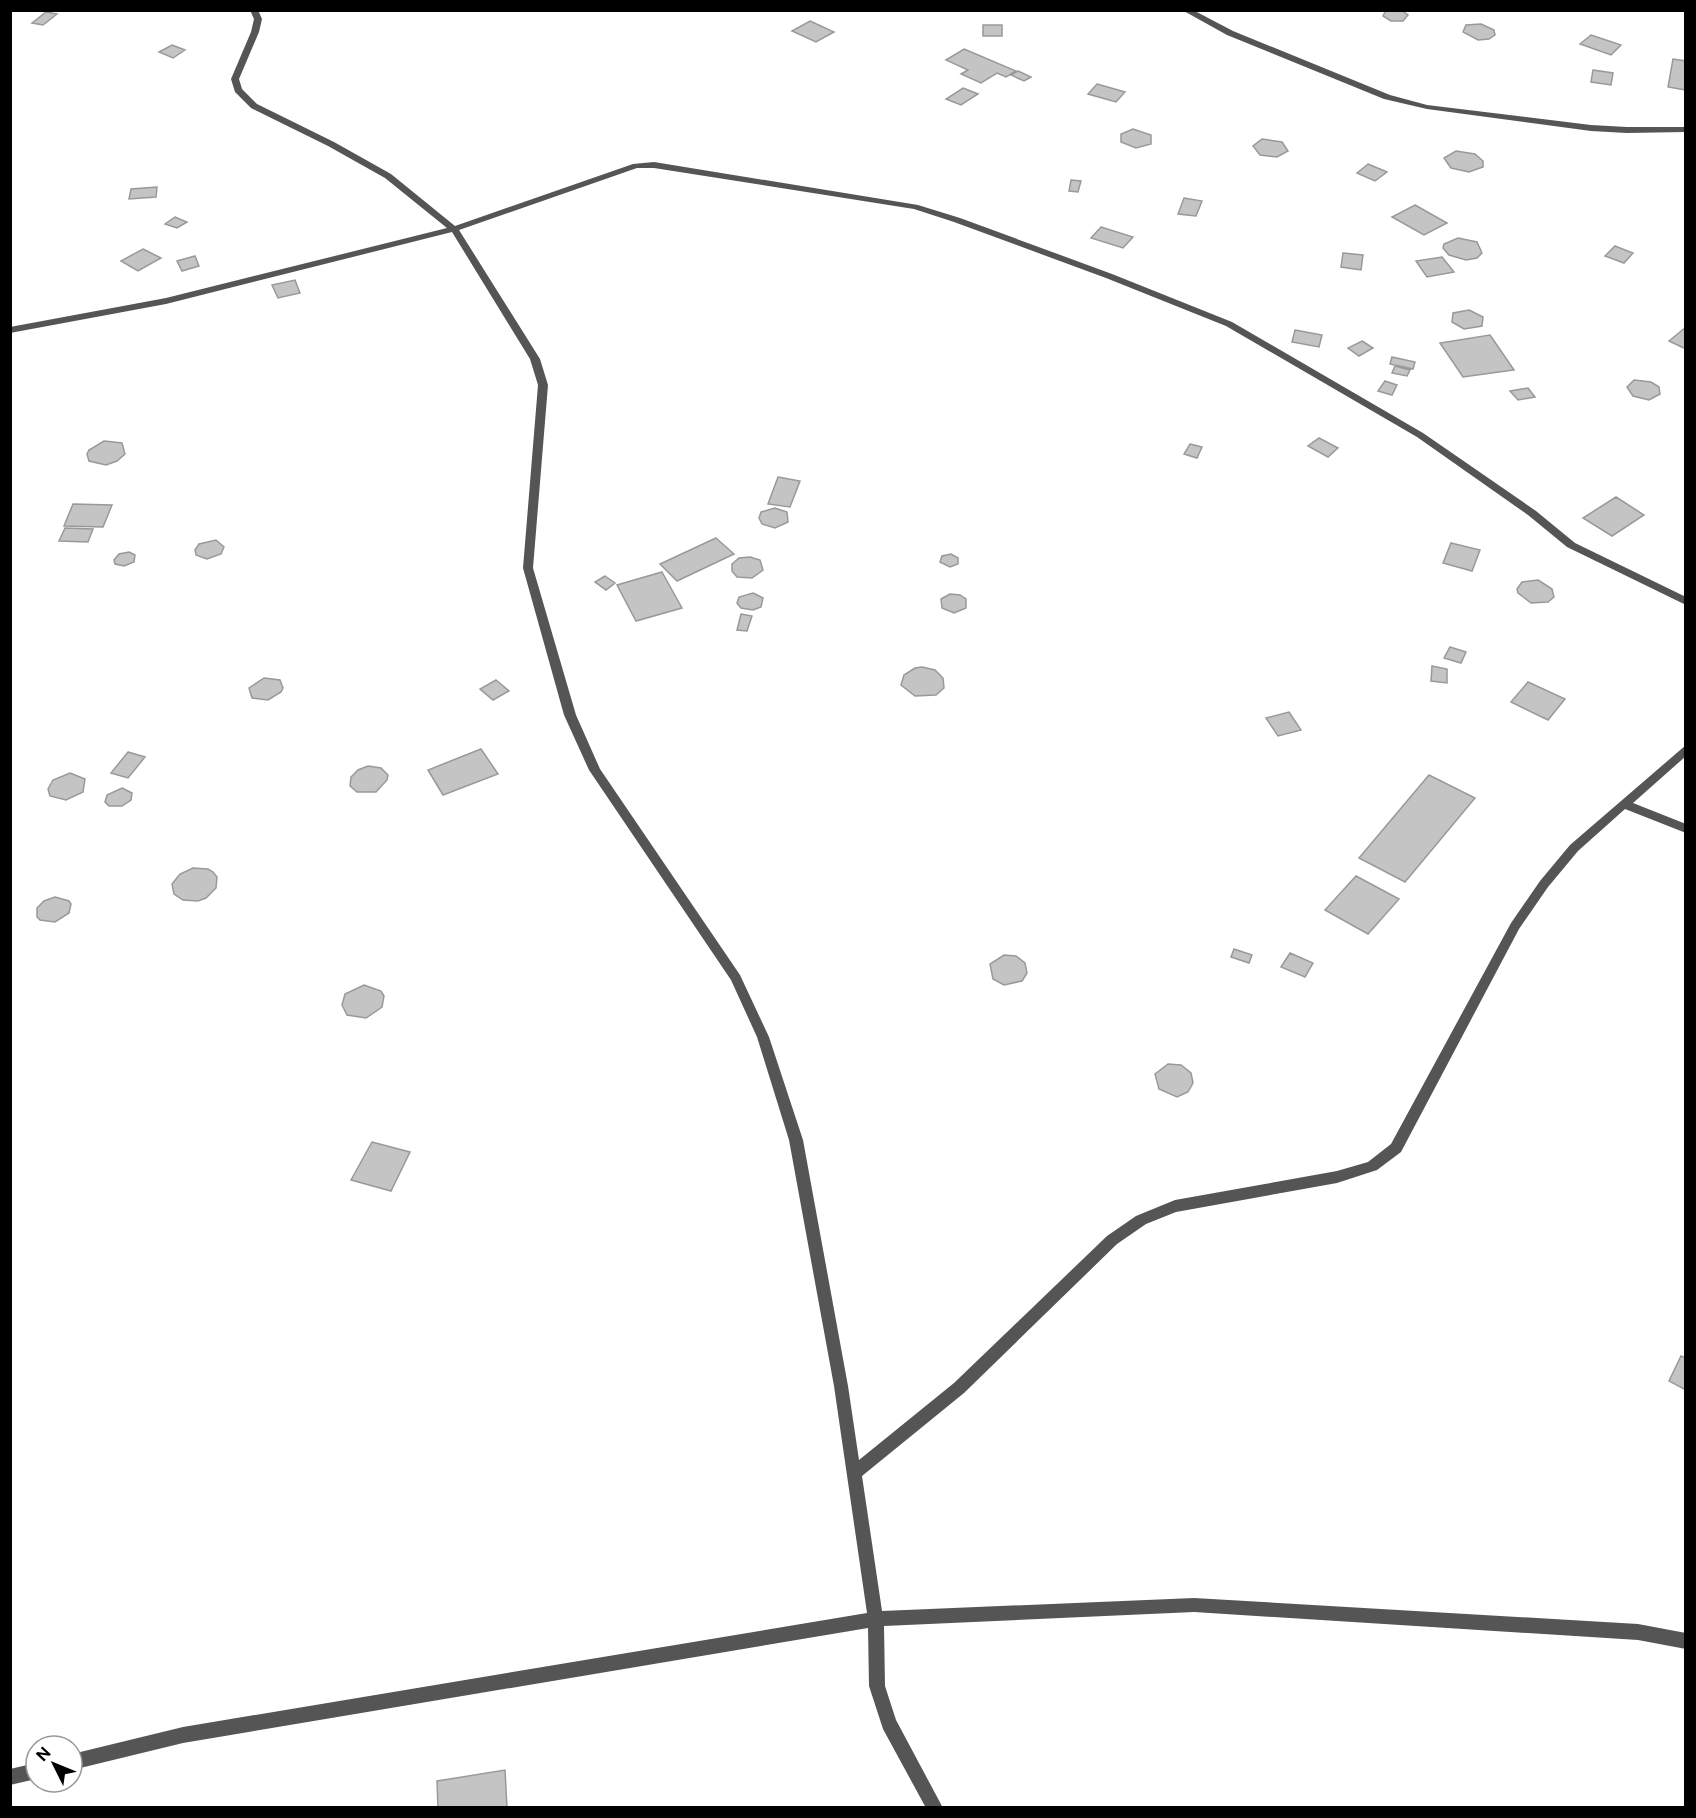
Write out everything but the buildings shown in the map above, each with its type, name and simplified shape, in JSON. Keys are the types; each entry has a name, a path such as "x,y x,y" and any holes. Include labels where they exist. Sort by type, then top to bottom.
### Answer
{"street":[{"path":"255,10 258,19 255,32 235,79 238,90 254,106 332,144 388,176 454,229 535,359 543,385 528,568 570,715 595,770 736,978 763,1037 796,1140 855,1473 876,1619 877,1686 886,1714 935,1808"},
{"path":"1186,10 1230,33 1387,97 1427,107 1591,128 1686,129"},
{"path":"10,330 166,302 454,229 636,166 654,165 915,207 957,220 1109,276 1229,324 1420,435 1532,513 1571,545 1686,602"},
{"path":"855,1473 959,1388 1112,1240 1141,1220 1175,1206 1336,1177 1372,1166 1396,1148 1515,926 1574,848 1686,749"},
{"path":"1624,804 1686,829"},
{"path":"84,1759 183,1735 876,1619 1194,1605 1638,1632 1686,1641"}]}
